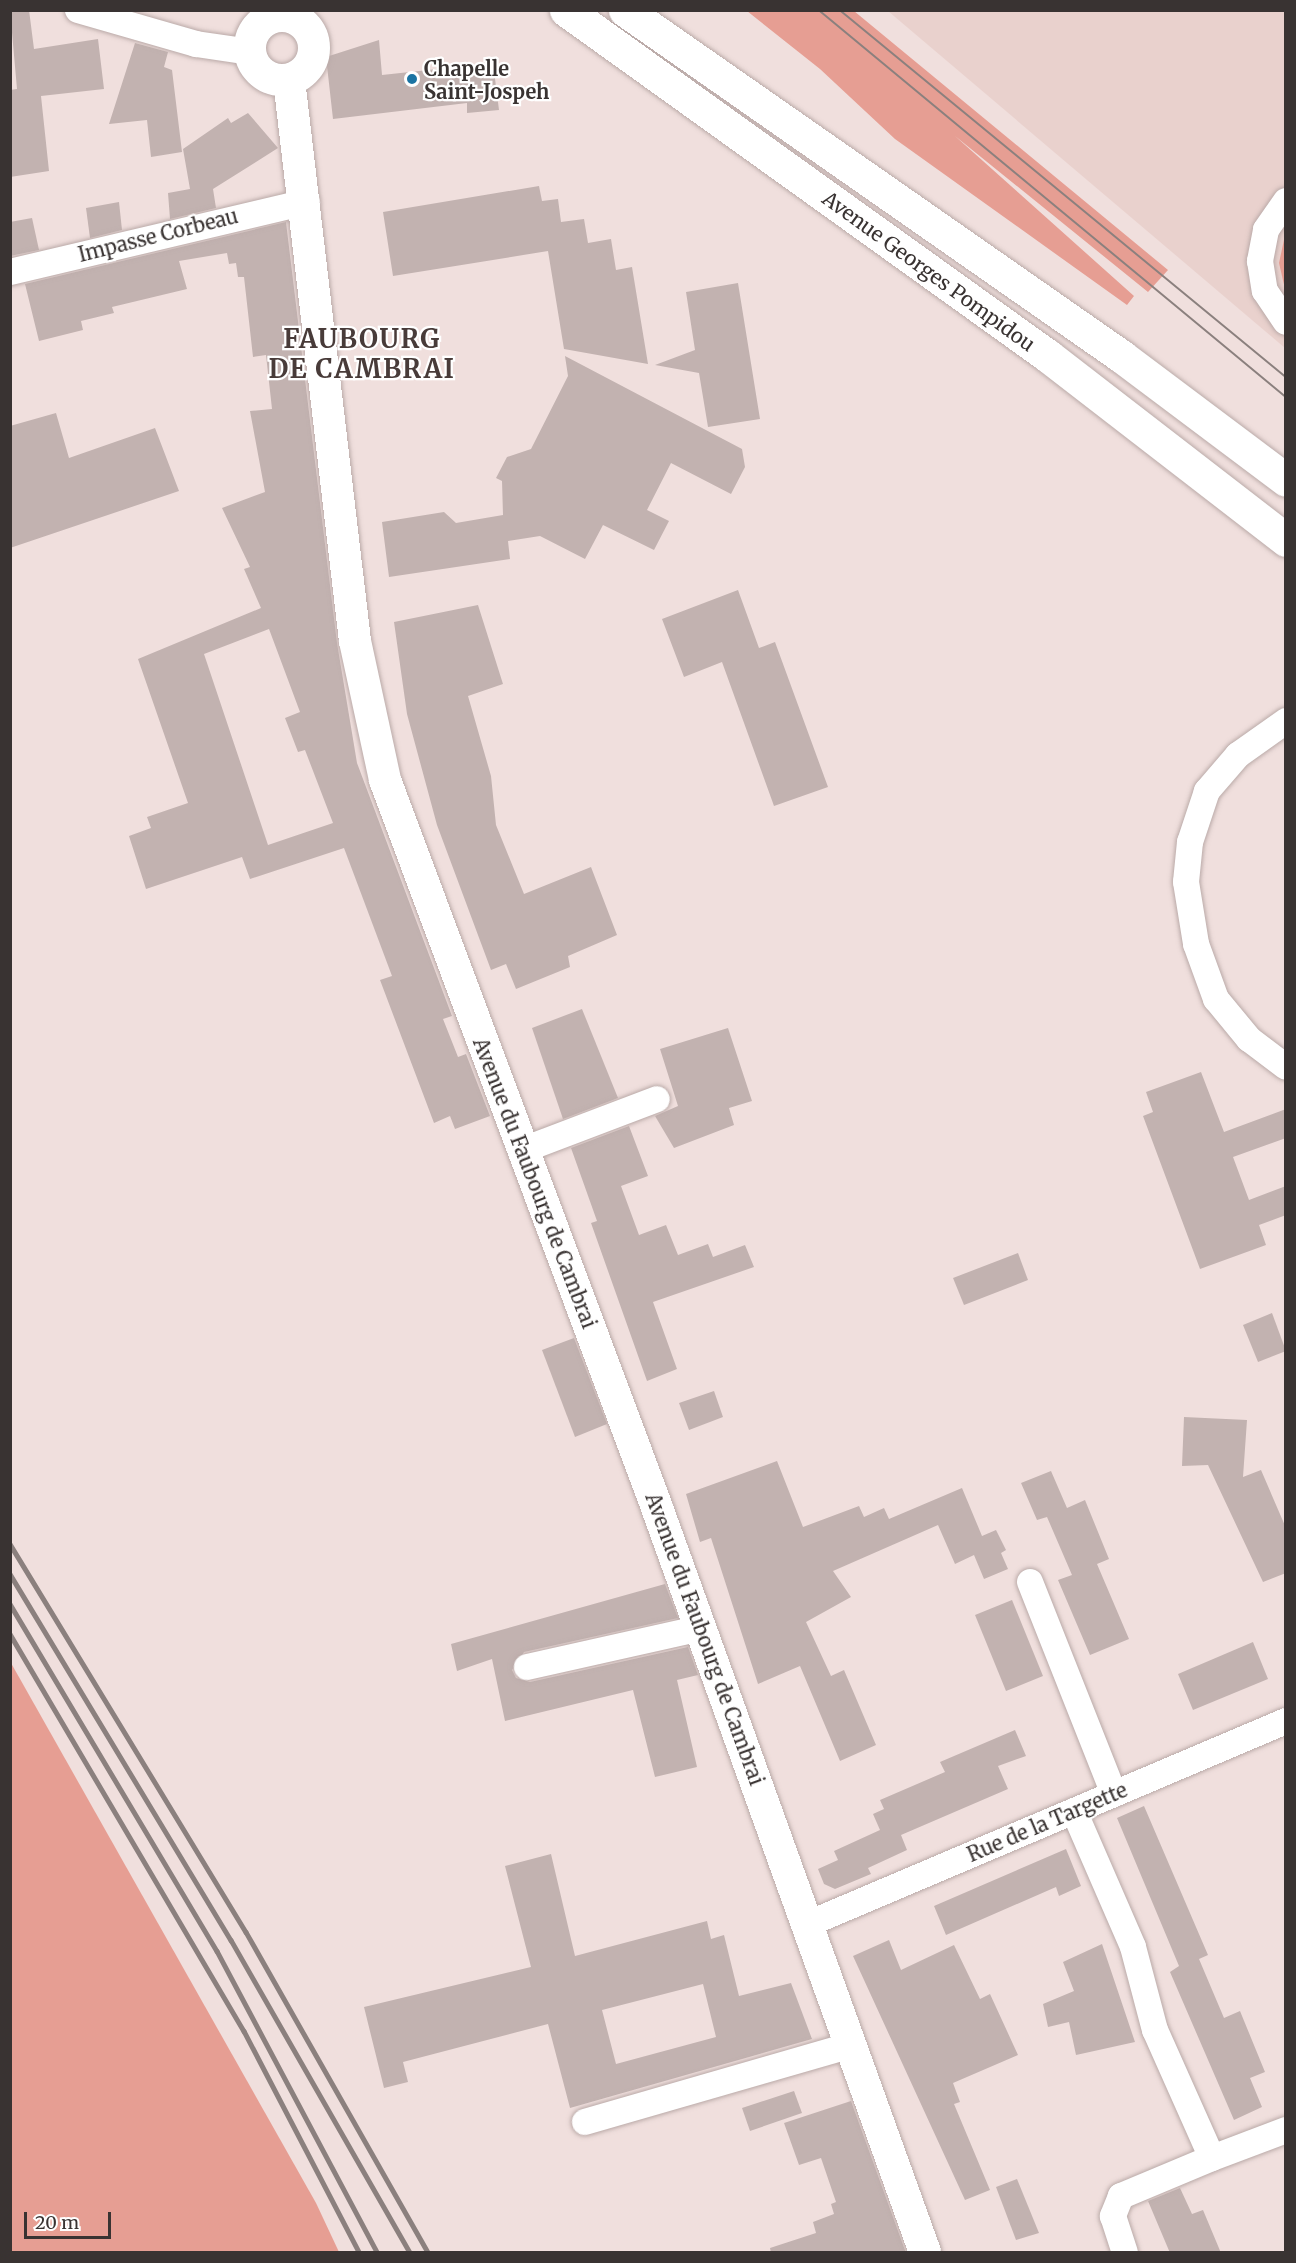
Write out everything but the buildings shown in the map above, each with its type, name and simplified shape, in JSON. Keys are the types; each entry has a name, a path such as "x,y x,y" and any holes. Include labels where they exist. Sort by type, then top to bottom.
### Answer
{"main road":[{"name":"Avenue Georges Pompidou","path":"566,10 1013,331 1286,540"},
{"name":"Avenue Georges Pompidou","path":"625,10 1121,356 1286,480"}],"street":[{"path":"78,10 196,44 251,52 266,76 288,80 308,67 314,44 303,24 281,13 260,26 251,52"},
{"name":"Avenue du Faubourg de Cambrai","path":"288,80 307,202 356,641 373,735 408,853 523,1150 702,1628 925,2253"},
{"path":"1286,201 1266,230 1260,261 1265,291 1286,322"},
{"name":"Impasse Corbeau","path":"10,272 307,202"},
{"path":"1286,721 1226,765 1207,791 1190,842 1186,882 1196,944 1216,999 1250,1039 1286,1067"},
{"path":"523,1150 657,1099"},
{"path":"1030,1582 1114,1794"},
{"path":"527,1667 702,1628"},
{"name":"Rue de la Targette","path":"808,1924 1286,1721"},
{"path":"1074,1811 1133,1947 1155,2030 1212,2158"},
{"path":"585,2122 852,2045"},
{"path":"1125,2253 1113,2216 1121,2196 1286,2130"}],"shaded area":[{"path":"747,11 854,11 1168,270 1148,292 955,136 1134,296 1127,305 895,139 820,69"},
{"path":"888,11 1285,11 1285,348"},
{"path":"1286,235 1285,289 1279,263"},
{"path":"11,1663 316,2203 339,2252 11,2252"}],"tram line":[{"path":"819,10 1286,397"},
{"path":"840,10 1286,377"}],"railway":[{"path":"10,1544 246,1932 428,2252"},
{"path":"10,1574 231,1940 410,2252"},
{"path":"10,1604 217,1951 377,2252"},
{"path":"10,1634 244,2031 359,2252"}],"place":[{"name":"Chapelle Saint-Jospeh","path":"412,79"}],"district":[{"name":"FAUBOURG DE CAMBRAI","path":"362,354"}]}
